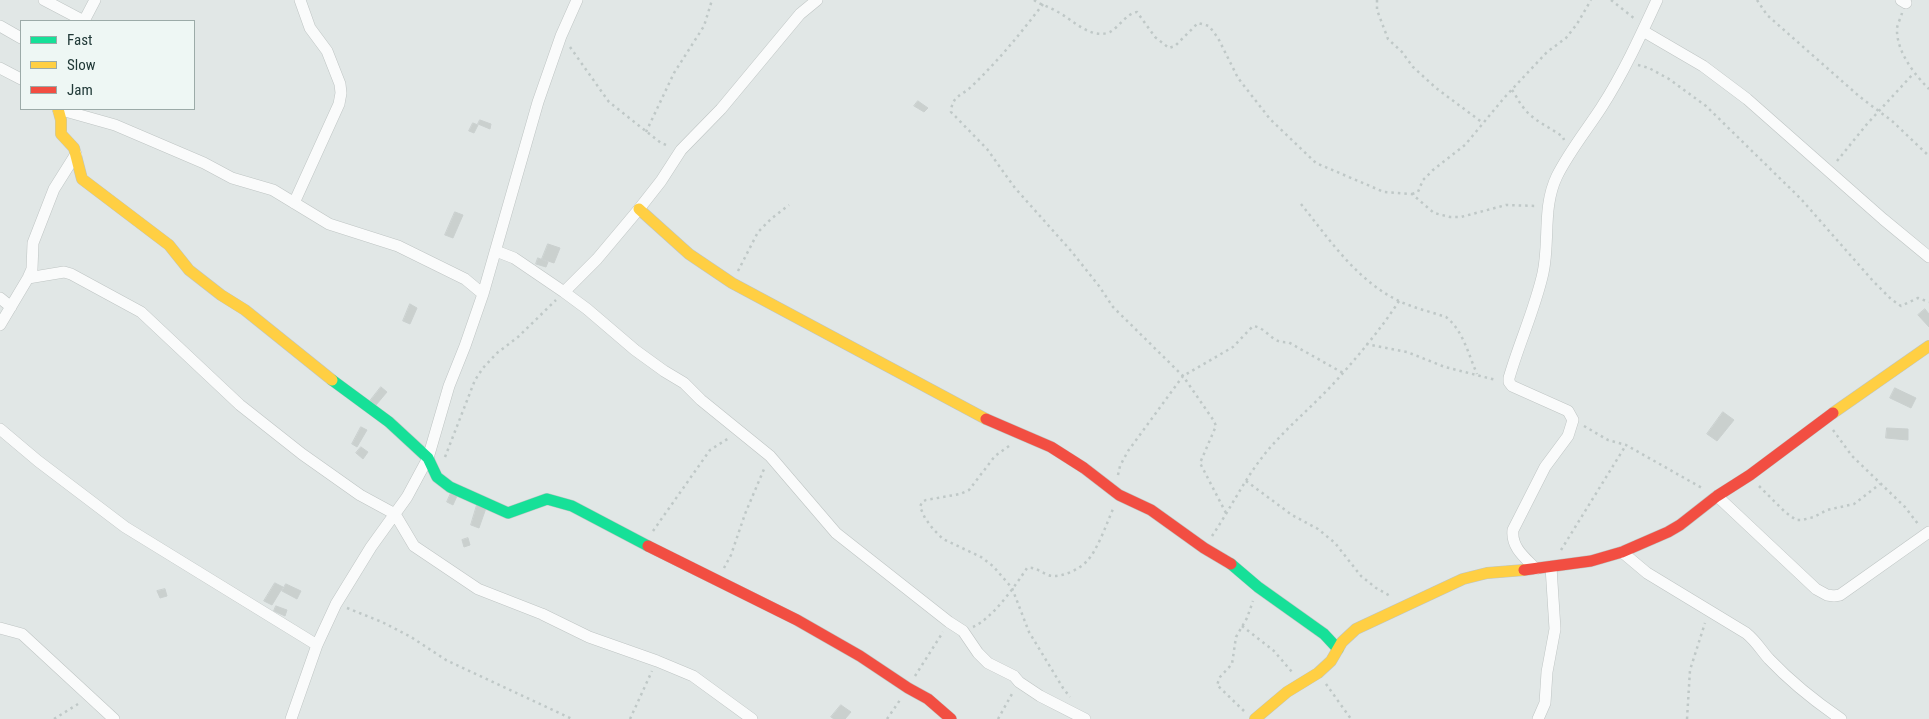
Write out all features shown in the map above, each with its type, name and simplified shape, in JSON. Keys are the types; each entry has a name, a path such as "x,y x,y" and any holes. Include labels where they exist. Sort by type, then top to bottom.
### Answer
{"street":[{"path":"44,0 82,20"},
{"path":"85,20 95,0"},
{"path":"294,203 339,104 341,94 327,50 310,28 300,0"},
{"path":"290,719 317,645 336,604 372,547 407,497 428,458 449,386 466,346 483,294 538,102 577,0"},
{"path":"564,292 597,259 639,209 661,181 681,150 720,109 800,14 817,0"},
{"path":"1536,569 1516,548 1512,538 1513,530 1545,468 1568,436 1573,420 1568,411 1510,384 1509,378 1531,315 1543,270 1551,191 1557,176 1602,107 1643,31 1657,0"},
{"path":"0,26 20,37"},
{"path":"1643,31 1703,66 1738,92 1929,257"},
{"path":"0,68 20,79"},
{"path":"58,110 61,134 74,148 82,179 169,245 189,270 221,295 245,310 352,396 390,422 428,458 437,477 450,487 508,513 547,499 572,506 797,620 860,656 928,699 951,719"},
{"path":"62,110 115,125 204,163 232,178 274,190 329,224 389,242 465,279 483,294"},
{"path":"0,325 32,269 33,243 54,189 76,154"},
{"path":"639,209 689,254 732,283 946,396 970,412 1051,447 1084,468 1119,495 1151,510 1204,548 1236,568 1258,587 1324,634 1338,649"},
{"path":"496,251 514,258 564,292 635,350 684,383 701,400 770,456 836,533 963,631 984,660 1014,676 1019,682 1040,696 1085,719"},
{"path":"28,278 64,272 71,274 142,312 234,399 271,430 360,495 395,514 414,546 478,589 542,614 589,637 693,676 752,719"},
{"path":"0,298 11,307"},
{"path":"1251,716 1318,673 1331,661 1346,636 1356,629 1409,606 1463,579 1487,573 1536,569 1591,561 1650,542 1674,528 1717,496 1750,475 1823,420 1929,346"},
{"path":"0,429 38,461 125,526 317,645"},
{"path":"1717,496 1801,575 1816,588 1830,596 1840,595 1927,533"},
{"path":"1622,552 1647,572 1752,637 1769,658 1796,684 1841,719"},
{"path":"1538,719 1545,703 1547,672 1555,629 1551,567"},
{"path":"0,628 22,634 114,719"}],"path":[{"path":"646,132 674,73 704,26 712,0"},
{"path":"1376,0 1377,10 1388,38 1413,67 1436,88 1483,123"},
{"path":"1036,1 1085,29 1100,35 1110,32 1137,12 1155,38 1170,48 1175,46 1198,24 1203,23 1209,26 1218,38 1238,78 1247,91 1280,130 1316,163 1384,192 1412,194 1418,192 1424,180 1433,170 1466,145 1512,90 1548,52 1566,38 1578,24 1591,0"},
{"path":"1610,0 1633,17 1643,31"},
{"path":"1757,0 1767,15 1879,112 1892,121 1929,156"},
{"path":"1903,2 1897,27 1898,41 1913,74 1929,89"},
{"path":"1044,4 997,60 970,88 956,97 951,112 987,149 1015,188 1077,259 1113,307 1183,376 1214,420 1216,426 1200,463 1226,515"},
{"path":"562,36 609,102 660,143 681,150"},
{"path":"1627,61 1649,68 1669,79 1706,106 1801,199 1891,299 1902,306 1918,298 1929,302"},
{"path":"1829,170 1913,74"},
{"path":"1512,90 1529,114 1563,137 1564,148"},
{"path":"1412,194 1434,213 1450,216 1461,217 1506,205 1548,207"},
{"path":"1301,204 1349,263 1378,286 1399,301 1446,318 1452,322 1461,335 1477,374"},
{"path":"732,283 755,236 772,218 789,205"},
{"path":"437,477 475,380 483,368 564,292"},
{"path":"1204,548 1268,450 1343,374 1384,324 1399,301"},
{"path":"963,631 982,623 1029,567 1055,576 1068,574 1087,561 1119,495 1118,479 1123,460 1183,376 1233,347 1248,330 1256,326 1277,342 1288,342 1343,374"},
{"path":"1366,344 1407,352 1445,367 1510,384"},
{"path":"1573,420 1608,440 1626,445 1717,496"},
{"path":"1823,420 1838,435 1852,456 1905,507 1927,533"},
{"path":"645,543 710,450 723,440 742,432"},
{"path":"1028,437 1009,445 995,456 969,490 960,494 926,500 920,506 924,518 943,539 981,557 993,566 1012,588 1029,632 1075,704"},
{"path":"1551,567 1626,445"},
{"path":"718,580 731,555 745,514 770,456"},
{"path":"1750,475 1785,512 1796,520 1814,517 1827,510 1854,504 1880,484"},
{"path":"1246,481 1292,515 1318,529 1335,543 1360,576 1376,588 1409,606"},
{"path":"1251,716 1217,685 1220,677 1232,664 1236,637 1258,587"},
{"path":"336,604 382,622 411,637 446,660 572,719"},
{"path":"1687,719 1690,670 1697,644 1710,611"},
{"path":"887,719 949,622"},
{"path":"1242,626 1274,651 1301,683"},
{"path":"630,719 657,661"},
{"path":"1318,673 1351,719"},
{"path":"998,719 1019,682"},
{"path":"54,719 90,696"}],"building":[{"path":"918,101 928,108 924,112 914,106"},
{"path":"480,120 491,124 490,129 478,124"},
{"path":"473,123 478,125 474,133 469,131"},
{"path":"455,212 463,215 453,238 445,235"},
{"path":"548,244 560,248 554,263 542,259"},
{"path":"538,258 548,262 546,267 536,264"},
{"path":"410,304 417,308 410,324 403,321"},
{"path":"1925,309 1929,314 1929,327 1918,315"},
{"path":"381,387 387,392 376,405 370,401"},
{"path":"1895,388 1916,398 1911,408 1890,398"},
{"path":"1723,412 1734,420 1717,441 1707,434"},
{"path":"361,427 367,430 357,447 352,444"},
{"path":"1887,428 1908,429 1908,440 1886,438"},
{"path":"361,447 368,452 363,459 356,453"},
{"path":"451,493 457,496 453,505 447,502"},
{"path":"477,505 486,508 479,528 471,525"},
{"path":"468,538 470,545 464,547 462,540"},
{"path":"275,583 283,587 272,605 264,601"},
{"path":"286,584 301,591 297,599 282,591"},
{"path":"165,589 167,596 160,598 157,591"},
{"path":"276,606 287,610 285,616 274,611"},
{"path":"841,705 851,712 845,719 834,719 831,717"}],"traffic: fast":[{"path":"332,380 389,422 428,458 437,477 450,487 508,513 547,499 572,506 648,546"},
{"path":"1231,564 1258,587 1324,634 1338,649"}],"traffic: slow":[{"path":"58,110 61,120 61,134 74,148 82,179 169,245 189,270 221,295 245,310 332,380"},
{"path":"639,209 689,254 732,283 986,419"},
{"path":"1833,413 1929,346"},
{"path":"1255,719 1287,692 1318,673 1331,661 1342,642 1356,629 1463,579 1487,573 1524,570"}],"traffic: jam":[{"path":"1524,570 1591,561 1622,552 1668,532 1717,496 1750,475 1833,413"},
{"path":"986,419 1051,447 1084,468 1119,495 1151,510 1204,548 1231,564"},
{"path":"648,546 797,620 860,656 928,699 951,719"}]}
